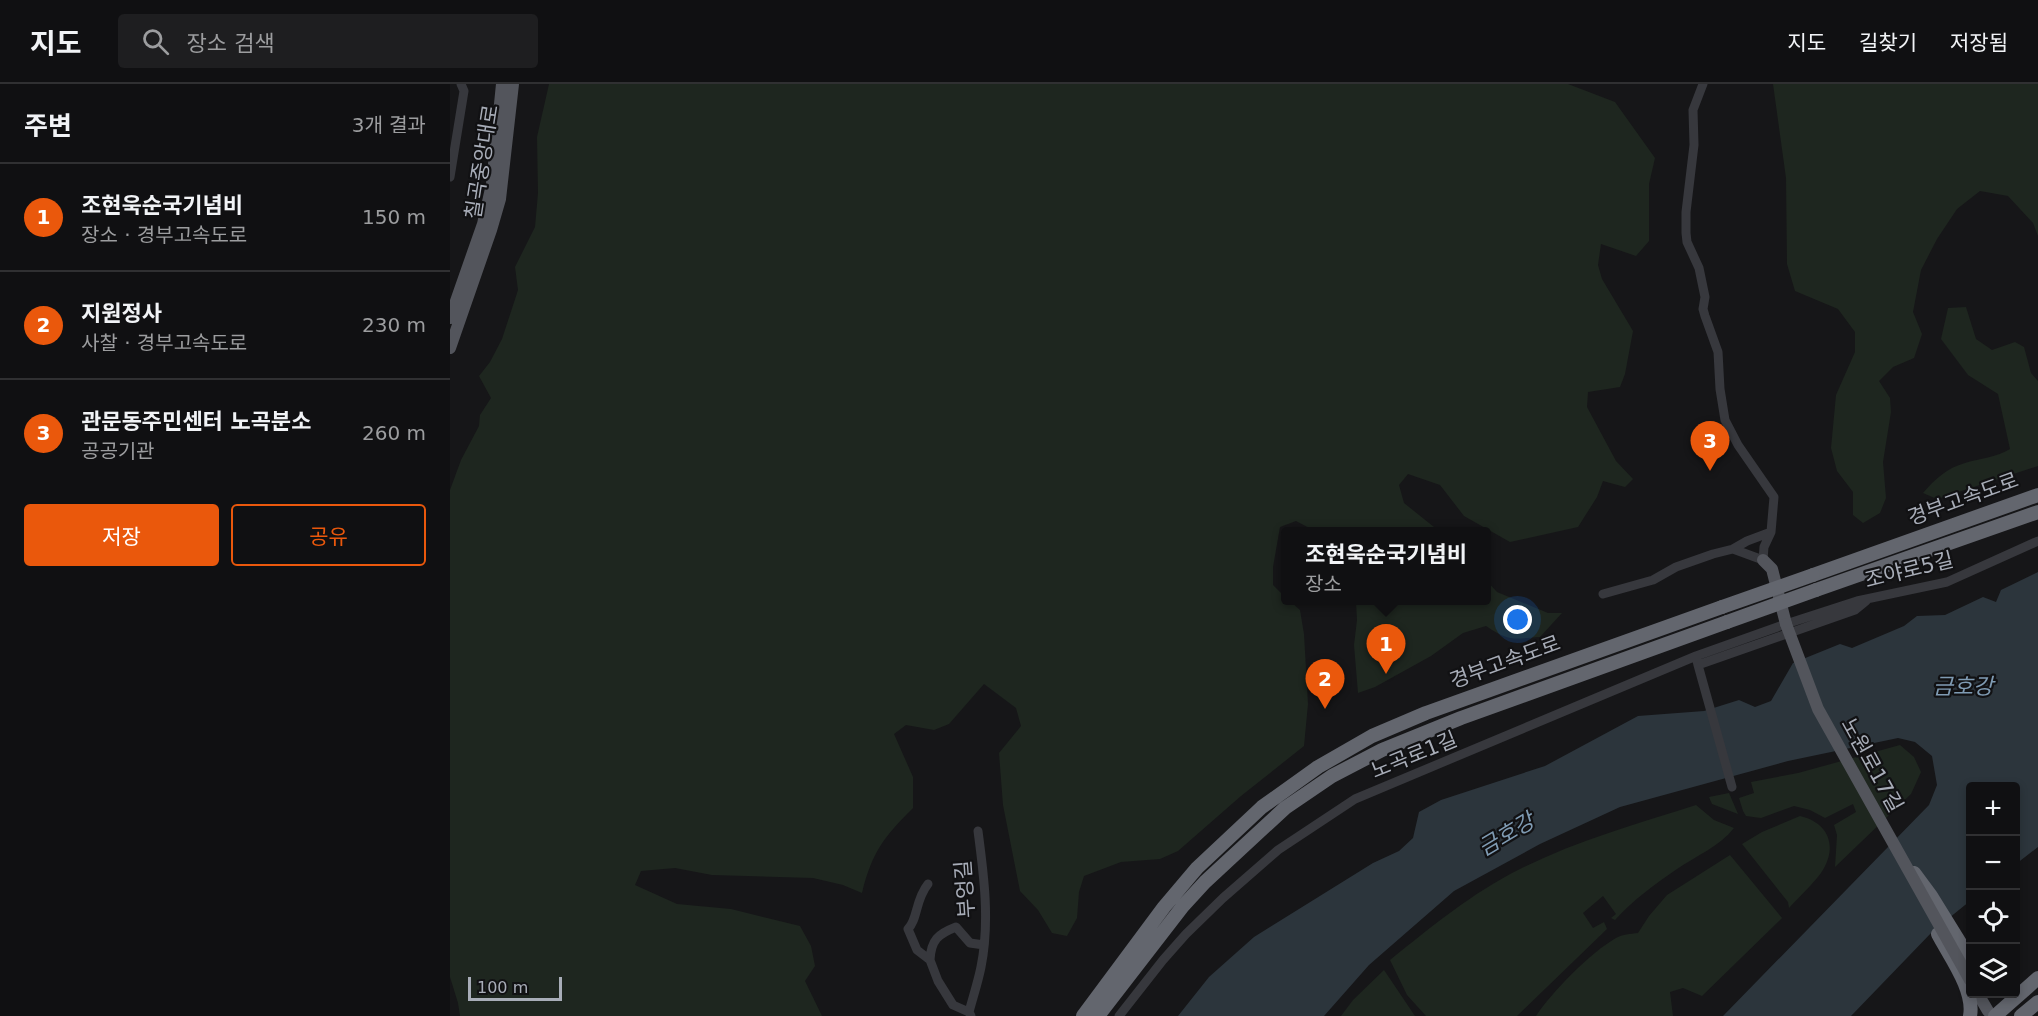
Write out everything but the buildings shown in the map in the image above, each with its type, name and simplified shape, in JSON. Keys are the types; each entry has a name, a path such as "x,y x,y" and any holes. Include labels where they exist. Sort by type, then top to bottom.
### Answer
{"highway":[{"name":"경부고속도로","path":"1083,1016 1164,907 1197,868 1262,807 1318,767 1372,736 1426,713 2038,495"},
{"name":"경부고속도로","path":"1098,1016 1204,882 1285,808 1332,776 1382,750 1452,721 2038,512"},
{"path":"1896,849 1931,896 1966,951"},
{"path":"1896,849 1921,904 1966,986 1971,999 1970,1016"},
{"path":"2020,982 2038,972"},
{"path":"1992,1013 2038,978"},
{"path":"2021,1016 2038,1002"}],"main road":[{"name":"칠곡중앙대로","path":"450,318 483,224 492,184 502,84"},
{"name":"칠곡중앙대로","path":"450,348 500,199 513,84"},
{"name":"노원로17길","path":"1763,560 1772,569 1785,624 1818,708 1966,971"},
{"path":"1982,998 1992,1013"}],"street":[{"path":"450,177 455,125 464,91 461,84"},
{"path":"1703,84 1693,110 1694,145 1686,212 1686,233 1700,269 1705,297 1703,309 1718,352 1725,420 1737,445 1774,497 1771,532 1764,547 1763,560 1733,549"},
{"path":"1603,594 1653,580 1676,567 1733,549 1771,532"},
{"name":"조야로5길","path":"1785,624 1857,601 1947,582 2038,541"},
{"path":"1732,787 1697,661 1855,610 1866,600"},
{"name":"노곡로1길","path":"1119,1016 1178,943 1223,898 1278,850 1355,799 1785,624"},
{"name":"부엉길","path":"978,831 984,881 984,945 981,969 970,1014 953,1005 938,981 930,960 930,949 940,934 956,927 970,943 984,945"},
{"name":"부엉길","path":"928,884 920,894 913,924 908,929 917,950 930,960"}],"shaded area":[{"path":"549,84 1568,84 1615,102 1655,158 1649,184 1649,241 1636,256 1601,244 1598,265 1602,279 1633,331 1625,374 1620,387 1588,392 1587,407 1616,461 1633,479 1625,487 1603,481 1597,497 1578,527 1510,542 1491,531 1491,527 1483,527 1464,516 1440,485 1408,474 1399,485 1404,503 1434,527 1307,527 1296,521 1280,527 1273,567 1273,585 1281,593 1281,605 1294,605 1300,610 1304,634 1308,704 1304,746 1241,796 1178,851 1160,859 1121,862 1084,876 1079,892 1077,918 1067,936 1052,933 1038,910 1020,891 1003,805 999,753 1021,726 1016,708 984,684 949,724 934,730 906,725 894,734 913,777 913,808 880,846 870,867 862,893 843,885 813,878 712,875 675,868 641,871 635,885 677,904 731,909 800,926 811,946 815,966 805,981 822,1016 460,1016 450,977 450,490 461,460 479,426 480,415 491,398 479,376 490,362 502,339 518,290 515,267 535,227 538,193 537,137"},
{"path":"1773,84 2038,84 2038,236 2033,223 2008,196 1980,191 1957,209 1937,239 1921,270 1913,312 1922,334 1914,358 1893,367 1879,381 1890,398 1891,412 1883,462 1886,498 1880,513 1863,523 1853,515 1853,492 1837,471 1831,448 1836,395 1855,352 1855,332 1838,309 1795,291 1787,264 1786,178"},
{"path":"1966,307 1976,339 1992,350 2015,342 2024,347 2031,373 2038,381 2038,466 1937,499 1923,493 1947,471 2010,449 1998,394 1968,375 1941,339 1948,308"},
{"path":"1491,585 1497,592 1548,613 1562,613 1540,637 1506,637 1486,626 1463,633 1431,656 1375,687 1358,693 1354,645 1356,605 1491,605"},
{"path":"1900,745 1914,757 1921,772 1911,794 1835,867 1837,835 1834,825 1856,812 1853,804 1825,818 1810,810 1794,806 1761,818 1746,816 1743,811 1739,798 1754,793 1751,782 1798,773"},
{"path":"1729,793 1738,814 1712,804 1709,797"},
{"path":"1696,805 1714,820 1734,828 1715,845 1652,886 1615,920 1611,918 1616,914 1603,896 1583,913 1593,928 1604,922 1607,929 1517,1016 1426,1016 1407,995 1390,960 1452,911 1485,889 1520,869 1563,850"},
{"path":"1800,816 1818,824 1824,831 1830,846 1829,855 1821,873 1789,908 1788,902 1742,844 1762,832"},
{"path":"1730,855 1782,918 1702,996 1683,988 1670,992 1673,1016 1536,1016 1562,984 1595,953 1619,937 1638,933 1667,895"},
{"path":"1384,970 1415,1016 1341,1016 1353,1000"}],"water":[{"name":"금호강","path":"2038,572 2038,847 2020,861 2020,782 1966,782 1966,904 1933,931 1851,1016 1723,1016 1929,805 1937,785 1932,756 1915,742 1898,738 1788,761 1620,807 1540,844 1454,891 1369,965 1324,1016 1178,1016 1209,977 1254,937 1373,863 1399,851 1413,838 1419,812 1441,800 1545,766 1638,716 1704,711 1739,700 1755,707 1771,701 1793,663 1840,644 1852,648 1904,626 1917,616 1945,615 1983,597 1996,602 2001,590"}],"place":[{"name":"관문동주민센터 노곡분소","path":"1710,471"},
{"name":"조현욱순국기념비","path":"1386,674"},
{"name":"지원정사","path":"1325,709"}]}
